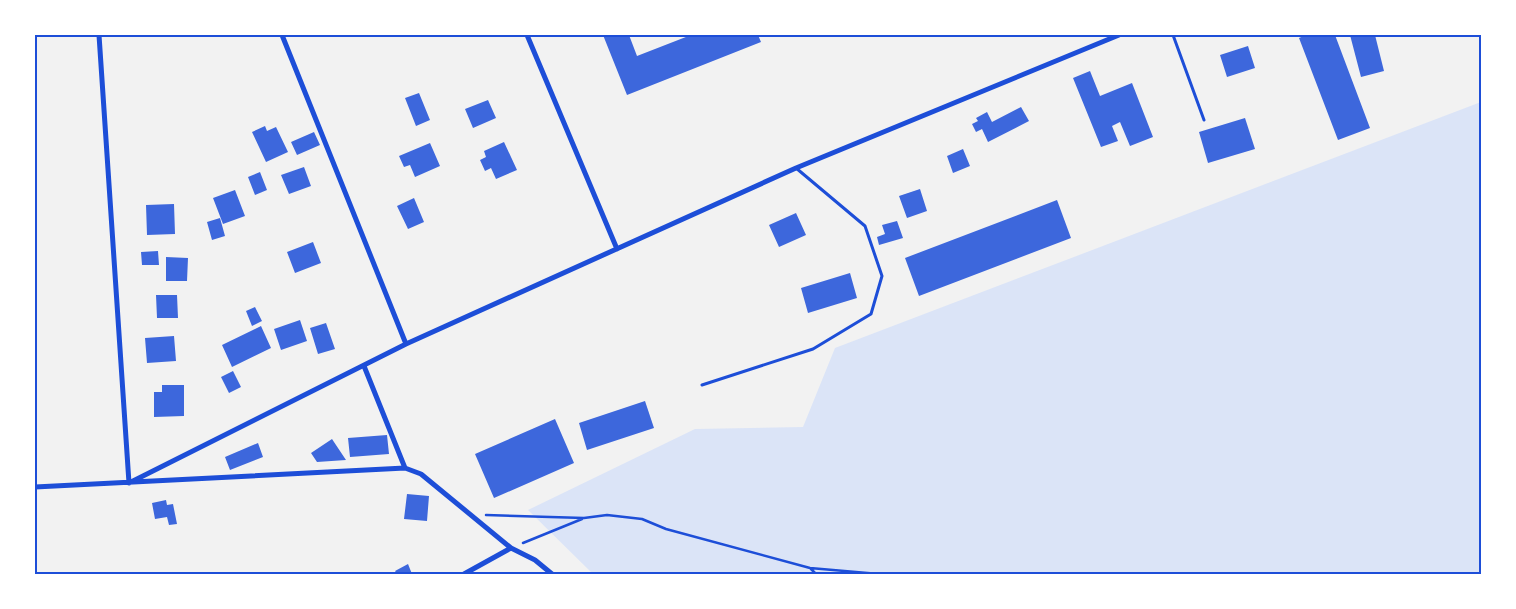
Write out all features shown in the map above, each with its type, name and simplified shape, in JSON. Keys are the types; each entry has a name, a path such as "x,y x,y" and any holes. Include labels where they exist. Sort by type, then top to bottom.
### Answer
{"street":[{"path":"99,35 129,483"},
{"path":"282,35 406,344"},
{"path":"527,35 617,249"},
{"path":"129,483 406,344 796,168 1119,35"},
{"path":"364,366 405,468"},
{"path":"35,487 405,468 421,474 511,548 536,560 552,574"},
{"path":"464,574 511,548"}],"lane":[{"path":"1173,35 1204,120"},
{"path":"702,385 813,349 871,314 882,276 865,226 796,168"}],"path":[{"path":"470,514 584,518 606,515 642,519 666,529 810,568 878,574"},
{"path":"511,548 584,518"},
{"path":"810,568 816,574"}],"shaded area":[{"path":"1481,102 1481,574 593,574 528,510 695,429 803,427 835,348"}],"building":[{"path":"603,35 629,35 637,56 691,35 758,35 761,42 627,95"},
{"path":"1306,35 1335,35 1370,128 1338,140 1299,38"},
{"path":"1350,35 1375,35 1384,71 1361,77"},
{"path":"1248,46 1255,68 1227,77 1220,55"},
{"path":"1090,71 1100,96 1132,83 1153,137 1130,146 1120,122 1112,126 1118,141 1101,147 1073,78"},
{"path":"419,93 430,120 416,126 405,98"},
{"path":"488,100 496,118 473,128 465,109"},
{"path":"1021,107 1029,121 988,142 982,129 976,132 972,124 978,121 976,118 987,112 992,122"},
{"path":"1245,118 1255,149 1208,163 1199,132"},
{"path":"265,126 267,131 276,127 288,152 266,162 252,132"},
{"path":"314,132 320,145 297,155 291,142"},
{"path":"504,142 517,170 496,179 491,168 485,171 480,160 486,157 484,151"},
{"path":"430,143 440,166 415,177 410,165 404,167 399,156"},
{"path":"963,149 970,166 953,173 947,156"},
{"path":"304,167 311,186 289,194 281,175"},
{"path":"260,172 267,190 255,195 248,177"},
{"path":"920,189 927,211 907,218 899,196"},
{"path":"235,190 245,216 223,224 213,198"},
{"path":"414,198 424,222 408,229 397,206"},
{"path":"1057,200 1071,238 919,296 905,258"},
{"path":"174,204 175,234 147,235 146,205"},
{"path":"796,213 806,235 779,247 769,225"},
{"path":"220,218 225,236 212,240 207,222"},
{"path":"897,221 903,238 879,245 877,237 885,234 882,225"},
{"path":"313,242 321,263 295,273 287,252"},
{"path":"158,251 159,265 142,265 141,252"},
{"path":"166,257 188,258 187,281 166,281"},
{"path":"850,273 857,298 808,313 801,288"},
{"path":"156,295 177,295 178,318 157,318"},
{"path":"255,307 262,321 252,326 246,311"},
{"path":"300,320 307,341 281,350 274,329"},
{"path":"326,323 335,349 318,354 310,328"},
{"path":"261,326 271,348 232,367 222,345"},
{"path":"174,336 176,361 147,363 145,338"},
{"path":"233,371 241,387 229,393 221,377"},
{"path":"162,385 184,385 184,416 154,417 154,392 162,392"},
{"path":"645,401 654,428 587,450 579,423"},
{"path":"555,419 574,463 494,498 475,454"},
{"path":"387,435 389,454 350,457 348,438"},
{"path":"332,439 346,460 317,462 311,453"},
{"path":"258,443 263,457 230,470 225,457"},
{"path":"407,494 429,496 427,521 404,519"},
{"path":"166,500 167,505 173,504 177,524 169,525 167,517 155,519 152,503"},
{"path":"408,564 412,574 397,574 395,571"}]}
